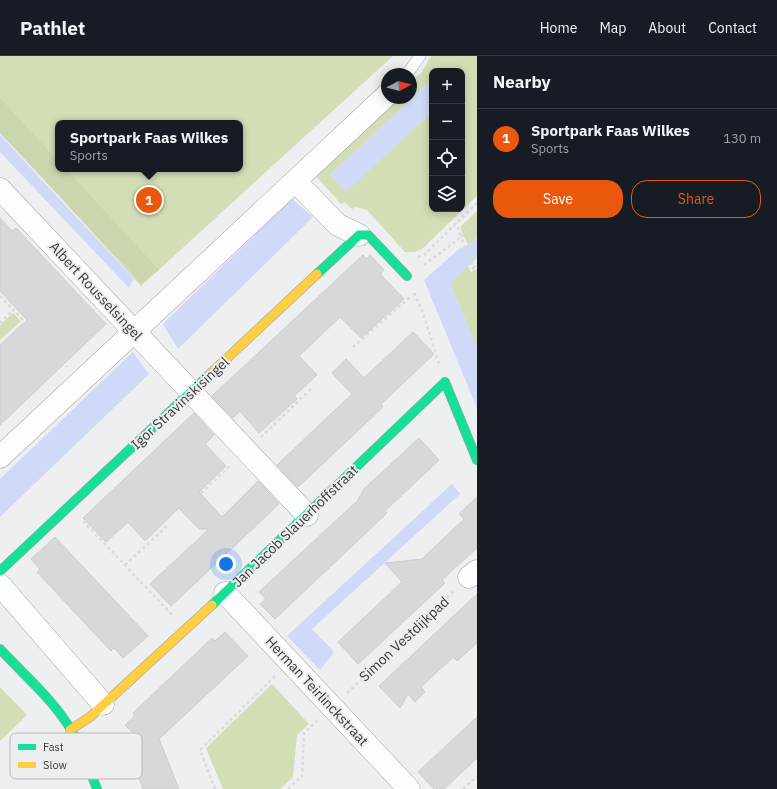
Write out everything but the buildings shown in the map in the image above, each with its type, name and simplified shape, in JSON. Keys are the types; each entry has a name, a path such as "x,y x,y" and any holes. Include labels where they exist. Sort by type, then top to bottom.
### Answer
{"street":[{"path":"0,457 381,100"},
{"path":"295,181 338,225 359,235 368,235 407,276"},
{"name":"Albert Rousselsingel","path":"2,195 134,331 307,515"},
{"name":"Igor Stravinskisingel","path":"0,571 359,235"},
{"path":"445,382 477,460"},
{"name":"Jan Jacob Slauerhoffstraat","path":"70,730 90,717 225,593 445,382"},
{"path":"0,585 103,704"},
{"name":"Herman Teirlinckstraat","path":"225,593 409,789"},
{"path":"0,649 55,708 72,733"},
{"path":"93,779 97,789"}],"lane":[{"path":"411,68 420,56"}],"path":[{"path":"456,223 477,277"},
{"path":"445,382 423,313 407,276 461,237 477,223"},
{"path":"473,267 477,266"},
{"path":"353,347 414,293"},
{"path":"0,296 81,382"},
{"path":"0,323 13,310"},
{"path":"69,506 186,629"},
{"path":"125,565 168,525"},
{"name":"Simon Vestdijkpad","path":"288,789 302,776 304,733 473,574"},
{"path":"215,789 200,750 290,662"},
{"path":"463,789 477,776"}],"green space":[{"path":"0,56 393,56 141,286 0,131"},
{"path":"431,56 477,56 477,196 465,208 465,68 429,68 429,83 417,94 417,77 421,73"},
{"path":"0,98 55,158 55,172 69,172 159,270 141,283 0,133"},
{"path":"388,104 406,104 330,175 346,191 429,115 429,212 460,212 422,249 415,252 405,252 367,210 356,207 352,209 345,202 341,204 315,175"},
{"path":"477,211 477,237 468,245 460,227"},
{"path":"468,266 471,272 477,269 477,348 450,283"},
{"path":"13,313 21,321 0,340 0,325"},
{"path":"272,684 309,724 297,735 293,777 280,789 223,789 206,748"},
{"path":"0,687 27,715 0,741"}],"water":[{"path":"429,83 429,115 346,192 330,175 406,104 417,104 417,94"},
{"path":"0,135 134,279 129,288 0,152"},
{"path":"292,199 313,217 178,349 163,324"},
{"path":"477,237 477,258 450,283 477,348 477,408 424,280 460,248 468,245"},
{"path":"133,352 149,374 0,517 0,479"},
{"path":"452,484 460,494 312,629 334,652 320,670 287,636"}],"traffic: fast":[{"path":"317,274 359,235 368,235 407,276"},
{"path":"0,571 209,375"},
{"path":"212,605 445,382 477,460"},
{"path":"0,649 43,693 59,712 73,733"},
{"path":"93,779 97,789"}],"traffic: slow":[{"path":"209,375 317,274"},
{"path":"70,730 90,717 212,605"}],"place":[{"name":"Sportpark Faas Wilkes","path":"149,200"}]}
